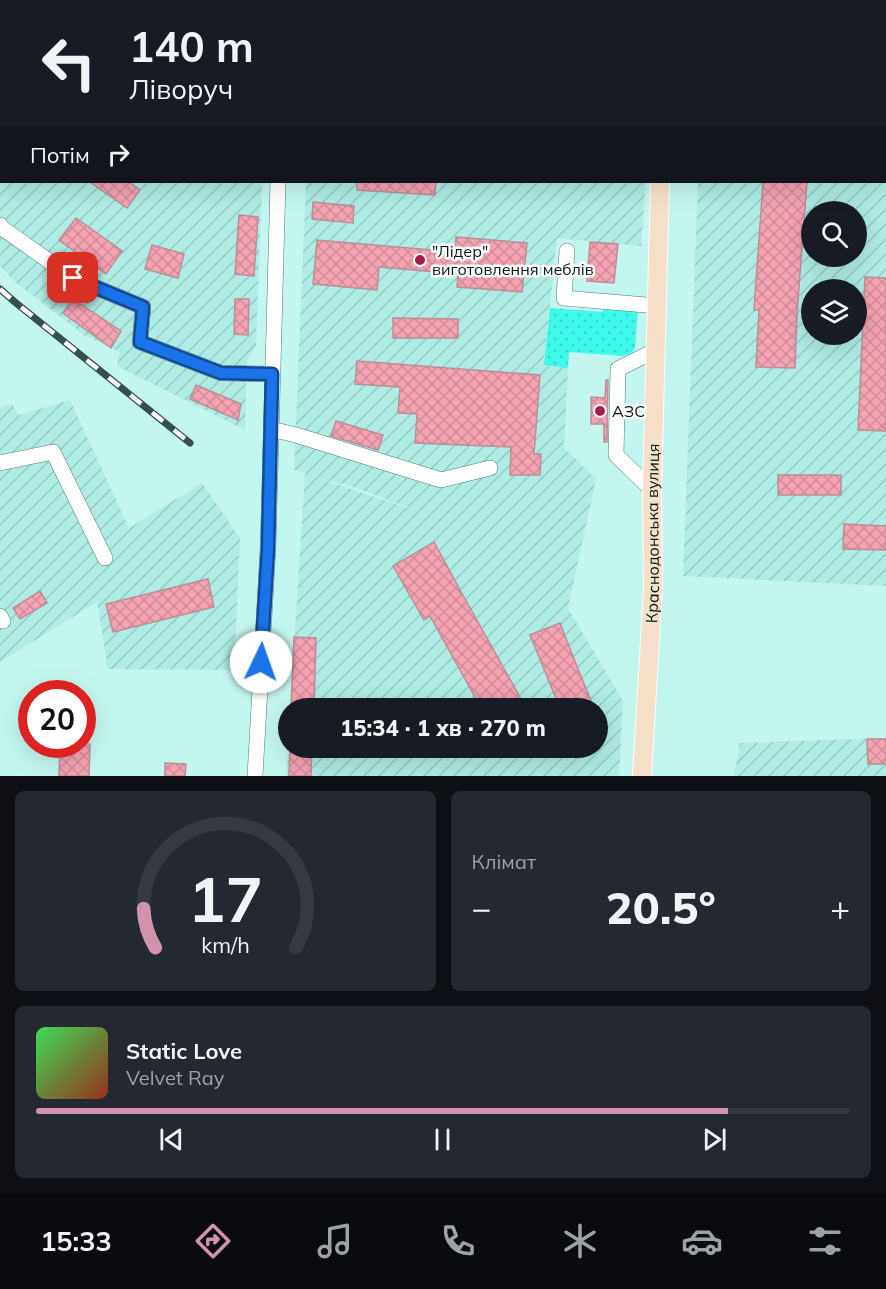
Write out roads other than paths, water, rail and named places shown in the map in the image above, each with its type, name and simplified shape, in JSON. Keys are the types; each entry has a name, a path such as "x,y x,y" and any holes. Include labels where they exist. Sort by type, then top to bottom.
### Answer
{"main road":[{"name":"Краснодонська вулиця","path":"642,776 653,589 652,490 660,183"}],"lane":[{"path":"255,776 268,548 278,183"},
{"path":"0,225 73,278 143,307 140,342 221,373 272,374"},
{"path":"567,251 564,297 658,306"},
{"path":"652,490 616,455 618,369 656,350"},
{"path":"271,429 441,480 490,468"},
{"path":"0,463 53,452 105,558"}],"railway":[{"path":"0,289 190,443"}],"place":[{"name":"\"Лідер\" виготовлення меблів","path":"420,260"},
{"name":"АЗС","path":"600,411"}]}
